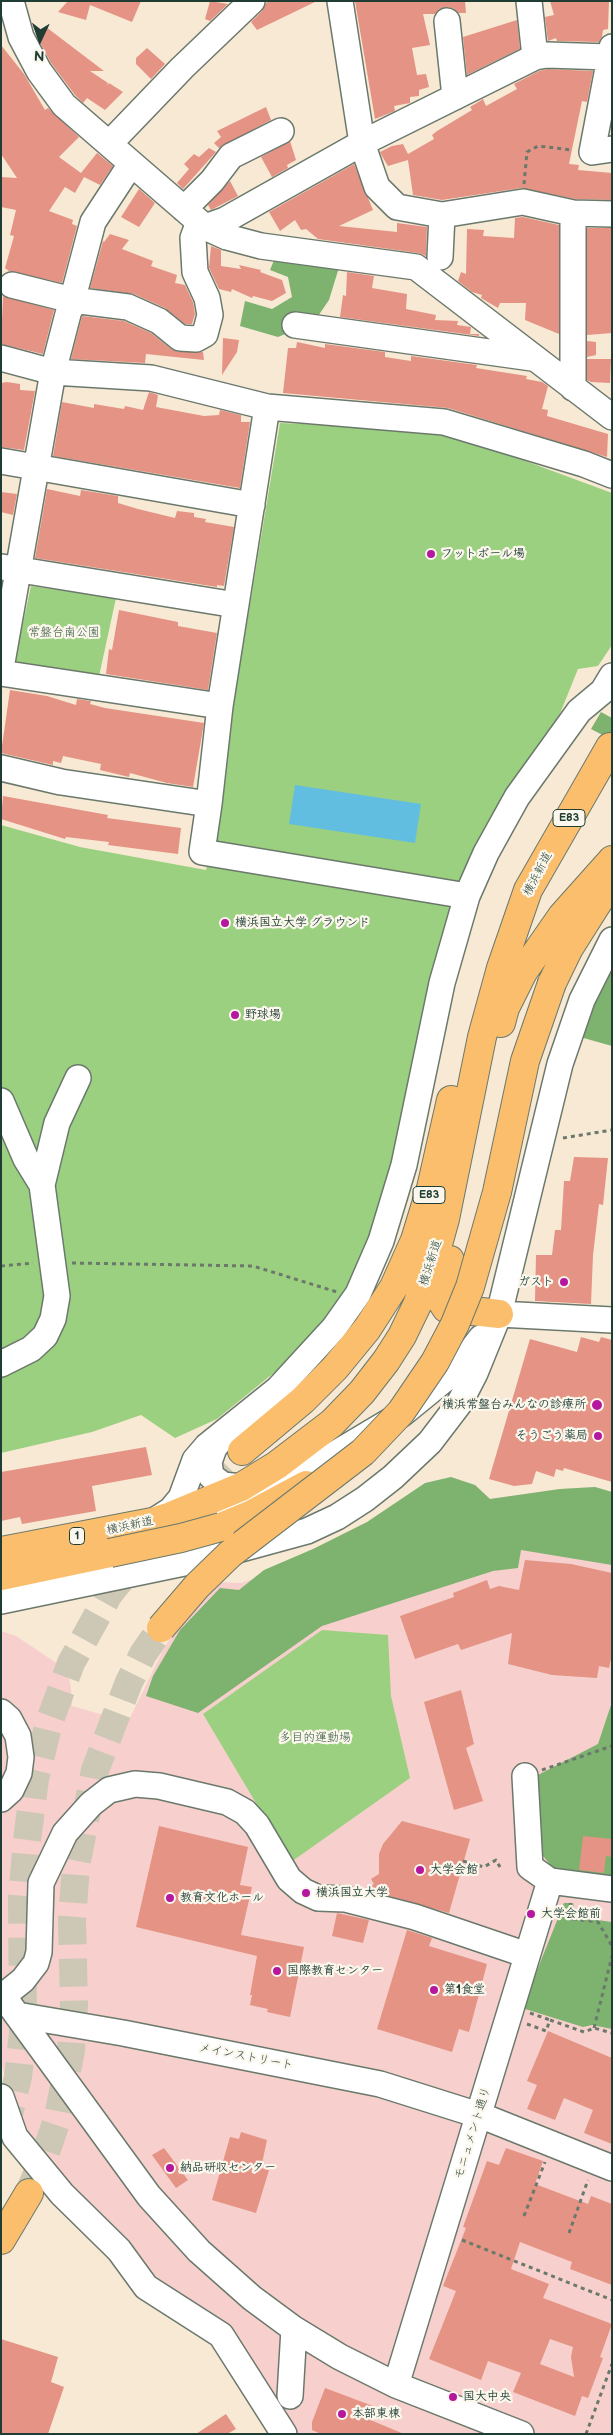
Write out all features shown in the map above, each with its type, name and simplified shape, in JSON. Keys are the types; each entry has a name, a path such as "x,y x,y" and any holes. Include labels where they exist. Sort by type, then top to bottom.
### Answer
{"highway":[{"name":"横浜新道","path":"1,1551 152,1522 210,1501 241,1487 259,1477 306,1444 332,1423 362,1392 386,1361 402,1336 417,1305 445,1220 482,1037 500,968 528,890 610,747"},
{"path":"499,1314 446,1308 441,1300 441,1292 470,1184 496,1041 505,1008 523,972 562,916 612,860"},
{"name":"横浜新道","path":"1,1576 181,1538 221,1527 288,1496 381,1434 401,1412 422,1383 446,1342 466,1300 486,1234 525,1062 552,983 569,948 612,880"},
{"name":"E83","path":"235,1441 303,1400 335,1368 367,1328 394,1287 415,1240 431,1188 468,1022 479,984 489,956 528,890"},
{"path":"161,1628 197,1586 230,1554 346,1466 381,1434"},
{"path":"1,2240 29,2193"}],"street":[{"path":"11,1 21,37 39,71 64,105 196,219 227,237 261,246 416,267 440,273 534,358 612,417"},
{"path":"109,144 182,68 252,1"},
{"path":"340,1 362,143 377,187 397,207 442,215 522,202 572,214 612,214"},
{"path":"528,1 535,57"},
{"path":"447,20 455,97"},
{"path":"196,219 225,220 362,143 535,57 610,52 602,150"},
{"path":"12,285 70,308 128,307 159,321 180,338 196,339 204,334 208,328 210,315 207,298 195,272 193,238 196,219 212,182 231,156 281,131"},
{"path":"1,668 10,568 37,466 53,372 93,222 131,164"},
{"path":"572,214 573,388"},
{"path":"440,273 442,215"},
{"path":"294,325 534,358"},
{"path":"1,358 53,372 151,378 267,407 444,422 584,464 612,475"},
{"path":"267,407 220,706 202,852 466,896"},
{"path":"1,460 252,505"},
{"path":"10,568 236,604"},
{"path":"1,673 220,706"},
{"path":"241,1487 223,1485 211,1476 209,1462 214,1448 235,1441 278,1389 334,1328 358,1294 381,1241 404,1166 442,983 466,896 486,853 516,797 579,711 603,691 612,676"},
{"path":"1,768 61,782 209,804"},
{"path":"1,1601 262,1544 307,1531 337,1516 393,1477 430,1442 459,1404 475,1373 499,1314 560,1064 582,1000 612,940"},
{"path":"1,1364 31,1349 45,1336 53,1320 57,1296 42,1185 57,1123 78,1078"},
{"path":"1,1101 26,1159 42,1185"},
{"path":"499,1314 612,1320"},
{"path":"152,1522 178,1522 262,1495 382,1427 402,1414 456,1370 499,1314"},
{"path":"152,1522 171,1510 181,1498 194,1460 207,1446 235,1441"},
{"path":"1,1712 9,1719 18,1736 21,1757 19,1773 11,1790 1,1799"},
{"path":"525,1776 530,1867 550,1881 612,1889"},
{"path":"521,2434 396,2385 340,2357 294,2329 252,2298 199,2251 149,2196 7,2001 36,1963 39,1952 41,1883 65,1833 91,1804 109,1790 135,1784 159,1786 227,1802 245,1812 257,1825 289,1878 303,1891 318,1898 345,1898 415,1917 527,1955"},
{"name":"モニュメント通り","path":"396,2385 550,1881"},
{"name":"メインストリート","path":"7,2001 123,2032 380,2084 480,2116 604,2163"},
{"path":"1,2097 15,2137 62,2194 119,2250 146,2287 221,2335 284,2434"},
{"path":"290,2396 294,2329"}],"path":[{"path":"522,202 526,152 538,146 602,150"},
{"path":"572,1136 612,1130"},
{"path":"607,1132 612,1135"},
{"path":"1,1266 20,1263 53,1262 253,1266 347,1295"},
{"path":"525,1776 612,1746"},
{"path":"463,1861 484,1867 496,1860 500,1867"},
{"path":"570,1901 573,1919 598,1922 612,1946"},
{"path":"594,2028 612,1956"},
{"path":"523,2010 584,2032 594,2028 612,2033"},
{"path":"520,2022 546,2031 550,2020"},
{"path":"524,2216 552,2143"},
{"path":"569,2233 604,2163"},
{"path":"443,2233 612,2300"},
{"path":"586,2434 612,2364"}],"shaded area":[{"name":"横浜国立大学","path":"475,1485 490,1499 560,1489 595,1487 612,1492 612,2434 293,2434 232,2328 153,2282 73,2196 23,2130 1,2063 1,1631 16,1636 67,1670 71,1687 72,1706 128,1722 165,1646 189,1612 218,1582 241,1583 334,1551"}],"green space":[{"path":"277,253 340,264 329,300 314,322 278,337 240,326 245,301 272,309 292,297 288,277 270,270"},
{"name":"横浜国立大学 グラウンド","path":"280,423 442,430 612,493 612,645 598,666 578,669 557,721 503,798 466,867 432,976 385,1196 374,1238 348,1287 325,1321 281,1367 217,1419 175,1438 141,1415 92,1432 1,1453 1,825 80,847 206,870"},
{"name":"常盤台南公園","path":"31,586 116,598 98,681 13,669"},
{"path":"601,712 612,718 612,740 591,729"},
{"path":"612,965 612,1046 580,1037 603,979"},
{"path":"451,1477 475,1485 490,1499 560,1489 595,1487 612,1492 612,1565 521,1550 518,1568 493,1571 322,1626 198,1713 146,1696 153,1676 180,1630 220,1588 239,1590 264,1570 313,1549 367,1522 425,1483"},
{"name":"多目的運動場","path":"322,1630 388,1635 391,1696 410,1778 291,1862 203,1714"},
{"path":"612,1702 612,1880 557,1873 539,1851 536,1776 598,1744"},
{"path":"564,1903 573,1903 576,1917 612,1922 612,2029 592,2025 583,2027 522,2008"}],"water":[{"path":"295,785 421,804 415,843 289,824"}],"building":[{"path":"68,1 141,1 132,22 90,5 86,20 58,12"},
{"path":"210,1 228,4 210,21 205,19"},
{"path":"270,1 317,1 257,30 251,22 262,11 266,3"},
{"path":"355,1 465,1 466,13 459,13 453,8 446,7 439,9 435,14 423,14 430,45 412,48 417,75 426,74 429,87 419,90 419,96 410,97 410,103 394,106 395,111 375,119"},
{"path":"550,1 609,1 608,29 603,30 599,42 557,41 556,38 548,41 545,17 554,15"},
{"path":"517,20 520,49 467,75 463,37"},
{"path":"46,27 104,71 90,71 108,83 107,86 109,83 123,92 105,110 87,98 83,103 51,63 37,37"},
{"path":"1,45 24,74 45,110 48,108 79,137 59,157 81,173 97,153 113,166 100,185 84,177 75,193 65,187 49,211 73,220 72,224 77,226 62,283 9,271 5,268 14,236 10,235 16,210 1,207 1,177 17,178 1,154"},
{"path":"147,48 165,64 151,79 136,64 136,58"},
{"path":"548,69 593,71 587,102 582,101 569,164 579,165 578,170 612,173 612,200 575,199 521,188 442,200 413,195 408,160 388,166 382,156 380,152 392,146 403,144 408,154 434,139 432,135 472,110 470,107 483,99 486,106 517,89 514,84 539,71"},
{"path":"266,107 271,120 219,148 214,143 221,137 217,131"},
{"path":"290,141 296,160 287,165 288,168 272,177 261,157"},
{"path":"209,148 216,152 183,189 177,183 189,169 184,164 194,154 199,157"},
{"path":"354,164 373,210 339,226 397,232 397,223 427,227 426,256 418,253 318,239 306,229 301,230 295,220 280,231 269,212"},
{"path":"230,181 238,196 211,210 208,205"},
{"path":"139,189 155,203 139,227 121,217"},
{"path":"523,217 559,225 559,334 525,320 526,303 500,303 498,308 481,298 482,295 472,292 458,281 461,272 466,274 467,229 484,230 483,236 514,238 515,218"},
{"path":"587,228 612,228 612,333 587,335"},
{"path":"110,234 129,240 122,249 153,261 151,266 177,275 175,283 185,285 193,302 195,314 192,324 185,324 165,308 134,294 90,288 103,241"},
{"path":"211,246 221,250 221,266 241,269 239,265 261,270 260,272 282,280 286,293 272,301 253,296 252,298 232,289 231,292 219,289 209,268"},
{"path":"347,272 374,276 372,288 407,294 406,309 436,315 435,320 458,321 457,325 471,327 470,334 479,334 479,336 340,317 343,295 346,296"},
{"path":"3,296 54,310 43,354 1,344"},
{"path":"82,316 124,321 151,333 171,349 179,352 203,352 204,360 146,354 145,363 71,359"},
{"path":"223,338 239,340 237,352 222,375"},
{"path":"587,341 596,342 596,355 587,357"},
{"path":"297,342 325,348 325,344 385,352 385,357 411,361 411,356 477,365 476,368 527,376 526,379 542,382 548,386 542,409 548,410 547,416 608,434 607,457 448,408 283,393 288,348 296,348"},
{"path":"587,359 611,359 610,383 587,380"},
{"path":"1,383 20,384 20,390 35,391 24,450 1,447"},
{"path":"149,392 158,395 156,407 204,416 219,415 220,410 241,415 241,422 250,422 240,488 53,456 62,402 94,408 94,404 124,409 125,406 143,410"},
{"path":"47,489 80,496 81,490 118,496 118,503 138,509 175,518 177,511 194,513 194,517 206,519 205,522 234,527 224,586 217,585 217,587 35,558"},
{"path":"1,492 17,494 13,515 1,512"},
{"path":"119,610 178,622 178,626 217,633 208,690 106,674 109,649 112,650"},
{"path":"10,690 47,696 76,705 77,699 91,701 90,704 105,708 204,723 193,787 167,783 130,773 129,777 100,770 101,764 63,756 61,763 53,761 53,765 1,753"},
{"path":"3,796 108,815 107,818 181,828 178,854 108,845 109,842 66,837 65,839 1,819"},
{"path":"574,1157 608,1158 603,1205 599,1204 593,1255 591,1304 535,1301 536,1255 552,1255 555,1230 561,1230 564,1181 570,1181"},
{"path":"581,1337 599,1342 601,1337 612,1340 612,1482 564,1468 563,1471 556,1469 554,1477 536,1471 532,1484 514,1486 489,1479 530,1339 577,1352"},
{"path":"146,1447 152,1475 92,1486 96,1511 22,1524 20,1517 1,1521 1,1472"},
{"path":"525,1560 571,1564 612,1573 612,1655 609,1668 599,1666 597,1678 552,1675 508,1664 512,1633 461,1650 458,1644 415,1659 400,1616 454,1597 453,1593 487,1580 490,1589 499,1586 519,1590"},
{"path":"461,1690 474,1744 466,1748 483,1801 454,1810 424,1702"},
{"name":"大学会館","path":"402,1821 470,1839 449,1913 364,1889 374,1884 371,1879 379,1874 379,1854 383,1844"},
{"name":"教育文化ホール","path":"159,1826 248,1847 240,1885 252,1887 241,1935 304,1947 290,2017 267,2012 268,2009 250,2005 257,1956 136,1927"},
{"path":"583,1836 612,1839 612,1857 606,1856 604,1873 579,1870"},
{"path":"337,1913 369,1920 363,1943 332,1936"},
{"name":"第1食堂","path":"407,1930 432,1938 429,1946 487,1964 469,2032 459,2029 452,2052 377,2029"},
{"path":"548,2031 612,2058 612,2144 584,2133 593,2110 564,2098 555,2120 527,2109 537,2085 527,2081"},
{"path":"241,2132 267,2140 261,2168 269,2170 256,2213 212,2200 230,2137 239,2139"},
{"name":"納品研収センター","path":"164,2148 188,2180 176,2188 152,2155"},
{"path":"506,2148 543,2161 535,2184 588,2204 591,2196 612,2204 612,2285 570,2269 572,2262 520,2242 511,2269 549,2284 543,2298 612,2324 600,2357 603,2358 588,2398 582,2396 575,2416 513,2392 521,2373 488,2361 481,2380 429,2359 456,2291 443,2286 466,2228 463,2227 487,2161 499,2165","holes":["550,2339 573,2347 571,2357 574,2377 540,2364"]},
{"path":"1,2339 58,2357 51,2382 64,2387 48,2434 1,2434"},
{"name":"本部東棟","path":"325,2388 373,2406 368,2419 404,2434 321,2434 312,2430 312,2422"},
{"path":"226,2414 236,2429 227,2434 196,2434"}],"tunnel":[{"path":"177,1515 242,1451"},
{"path":"2,2131 10,2110 18,2077 23,2033 22,1899 35,1779 49,1723 71,1663 109,1594 135,1562"},
{"path":"30,2190 58,2117 71,2050 74,2005 72,1920 76,1866 95,1770 129,1682 143,1654 161,1628"}],"place":[{"name":"フットボール場","path":"431,554"},
{"name":"横浜国立大学 グラウンド","path":"225,923"},
{"name":"野球場","path":"235,1015"},
{"name":"ガスト","path":"564,1282"},
{"name":"横浜常盤台みんなの診療所","path":"597,1405"},
{"name":"そうごう薬局","path":"598,1436"},
{"name":"大学会館","path":"420,1870"},
{"name":"横浜国立大学","path":"306,1893"},
{"name":"教育文化ホール","path":"170,1898"},
{"name":"大学会館前","path":"531,1914"},
{"name":"国際教育センター","path":"277,1971"},
{"name":"第1食堂","path":"434,1990"},
{"name":"納品研収センター","path":"170,2168"},
{"name":"国大中央","path":"453,2397"},
{"name":"本部東棟","path":"342,2414"}]}
